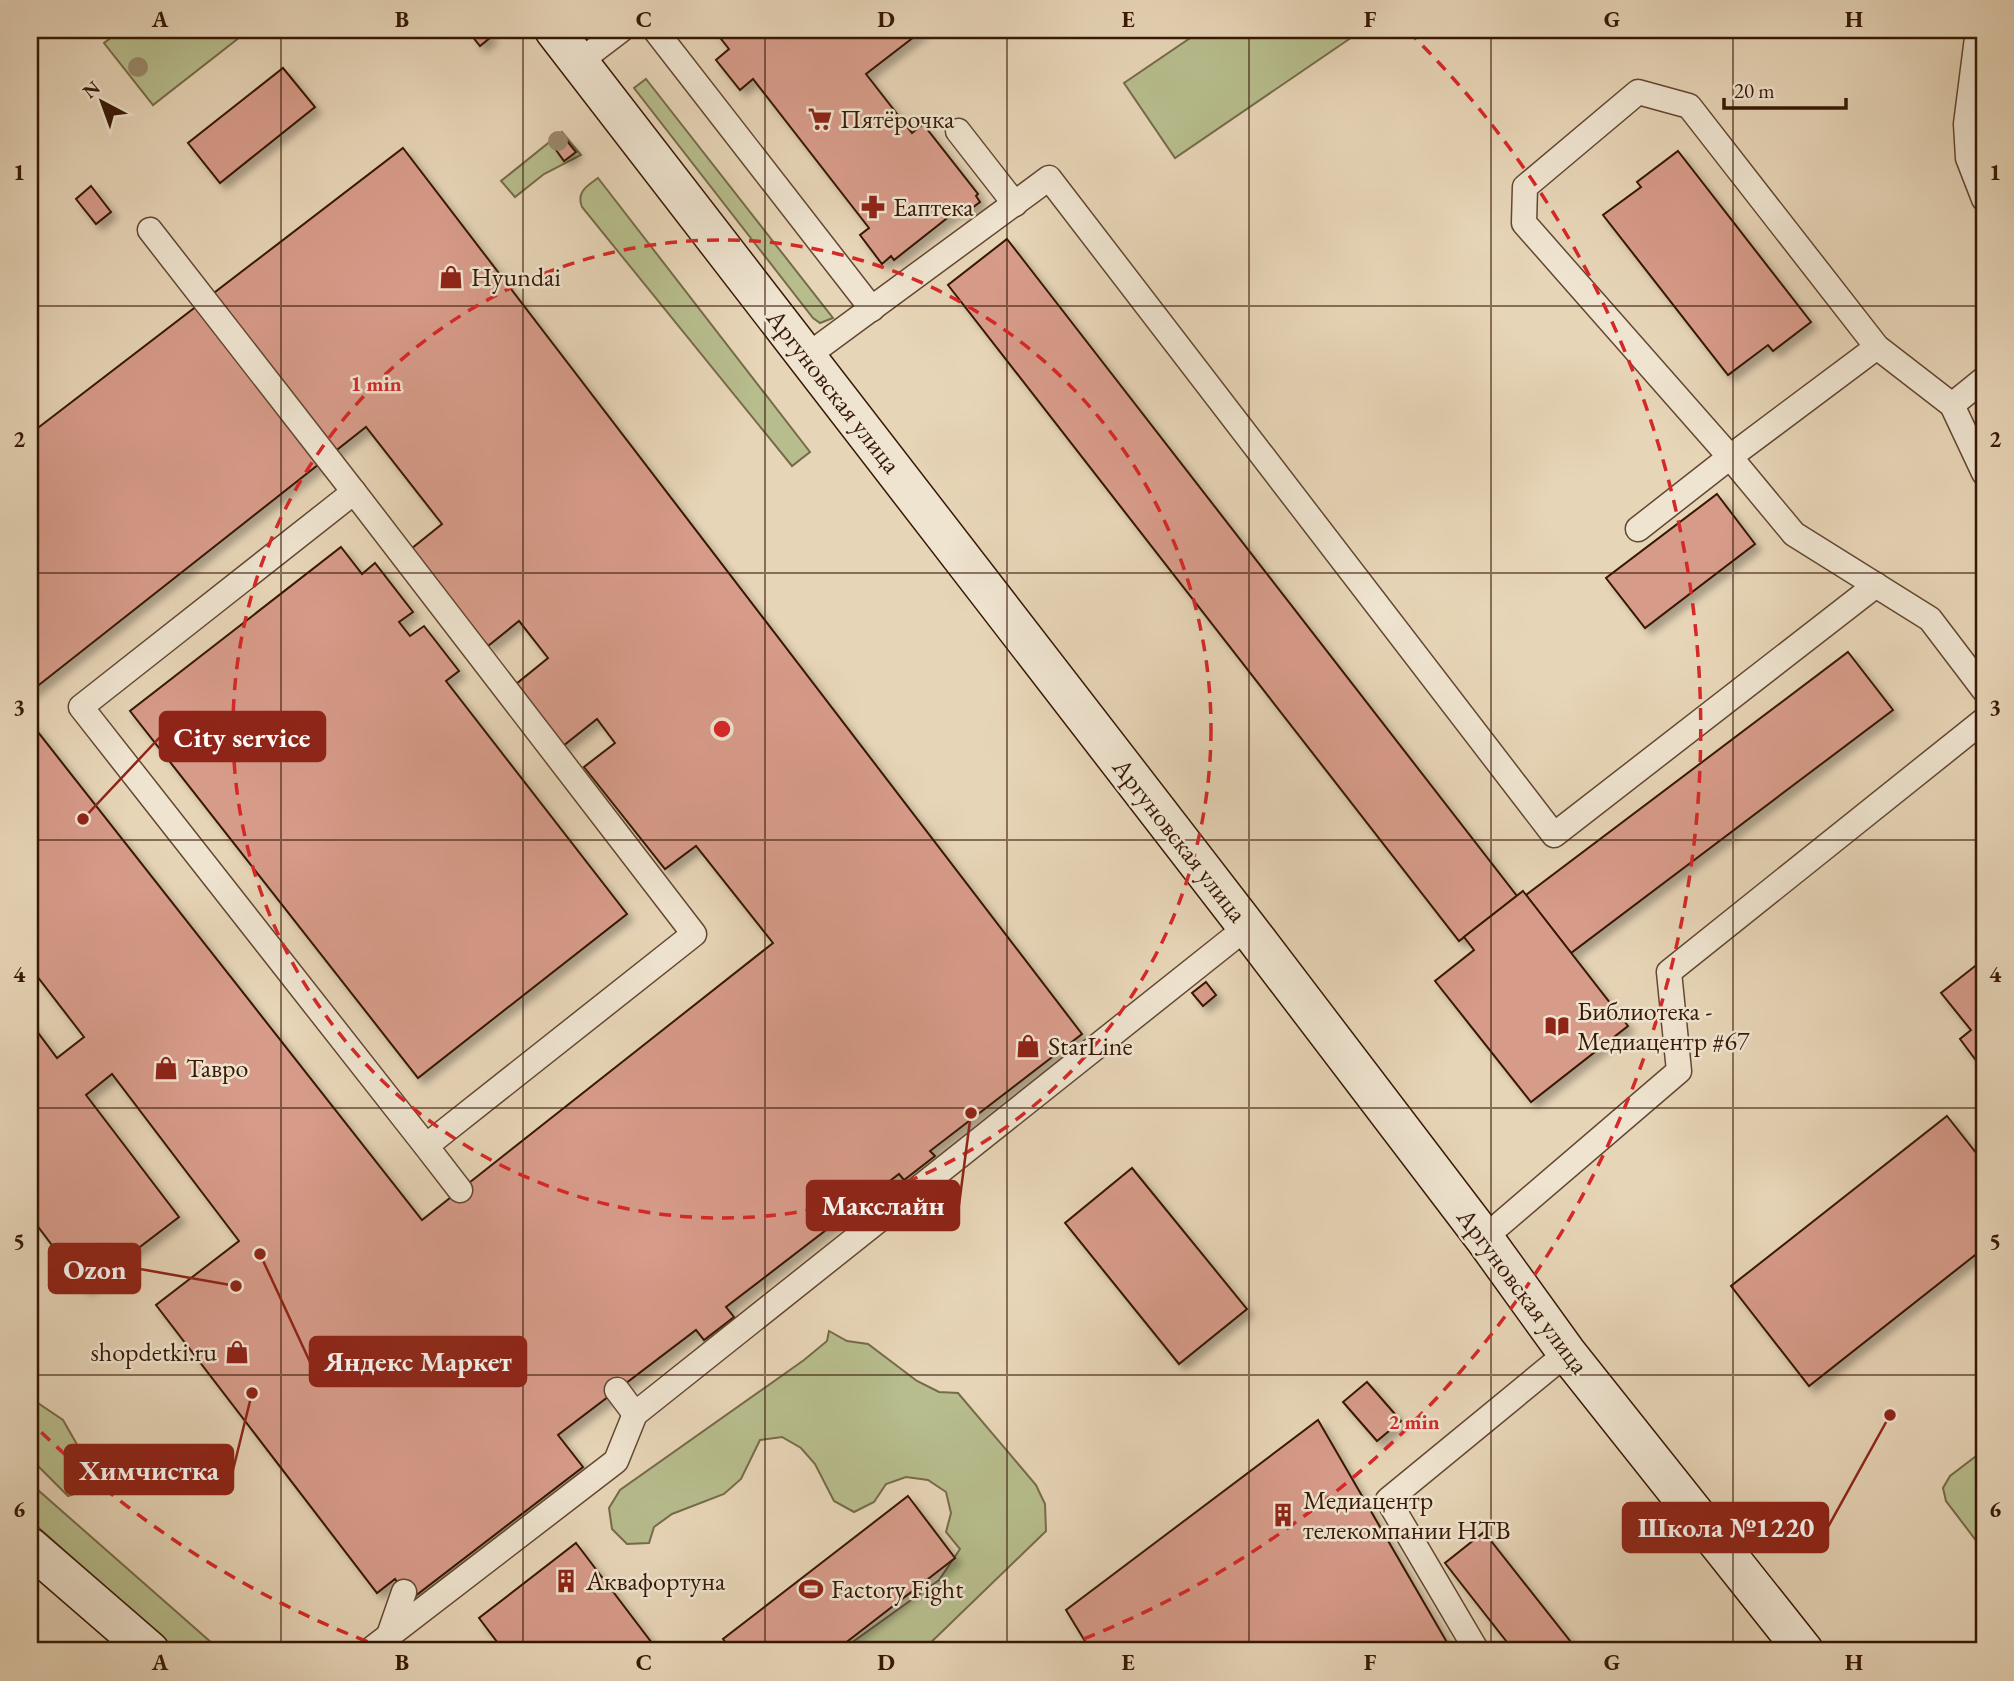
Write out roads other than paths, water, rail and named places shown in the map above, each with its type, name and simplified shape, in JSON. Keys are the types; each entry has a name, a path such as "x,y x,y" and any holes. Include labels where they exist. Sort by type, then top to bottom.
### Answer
{"main road":[{"name":"Аргуновская улица","path":"554,30 1247,927 1484,1238 1567,1353 1804,1651"},
{"path":"30,1547 150,1651"}],"lane":[{"path":"579,62 621,30"},
{"path":"655,30 872,309"},
{"path":"1978,30 1966,124 1968,158 1984,199"},
{"path":"1984,473 1951,405 1877,347 1689,106 1638,92 1525,187 1524,223 1730,457 1794,534 1930,619 1984,690"},
{"path":"958,131 1015,204"},
{"path":"807,356 1049,178 1554,835 1876,584"},
{"path":"150,230 694,934 426,1146"},
{"path":"1638,529 1877,347"},
{"path":"1951,405 1984,379"},
{"path":"354,492 81,707 460,1190"},
{"path":"1484,1238 1679,1071 1669,972 1984,720"},
{"path":"369,1651 616,1461 635,1413 1247,927"},
{"path":"1477,1651 1388,1500 1567,1353"},
{"path":"617,1390 635,1413"},
{"path":"389,1635 404,1592"}],"place":[{"name":"Пятёрочка","path":"820,119"},
{"name":"Еаптека","path":"873,207"},
{"name":"Hyundai","path":"451,277"},
{"name":"City service","path":"83,819"},
{"name":"Библиотека - Медиацентр #67","path":"1557,1026"},
{"name":"StarLine","path":"1028,1046"},
{"name":"Тавро","path":"166,1068"},
{"name":"Макслайн","path":"971,1113"},
{"name":"Яндекс Маркет","path":"260,1254"},
{"name":"Ozon","path":"236,1286"},
{"name":"shopdetki.ru","path":"237,1352"},
{"name":"Химчистка","path":"252,1393"},
{"name":"Школа №1220","path":"1890,1415"},
{"name":"Медиацентр телекомпании НТВ","path":"1283,1515"},
{"name":"Аквафортуна","path":"566,1581"},
{"name":"Factory Fight","path":"811,1589"}]}
